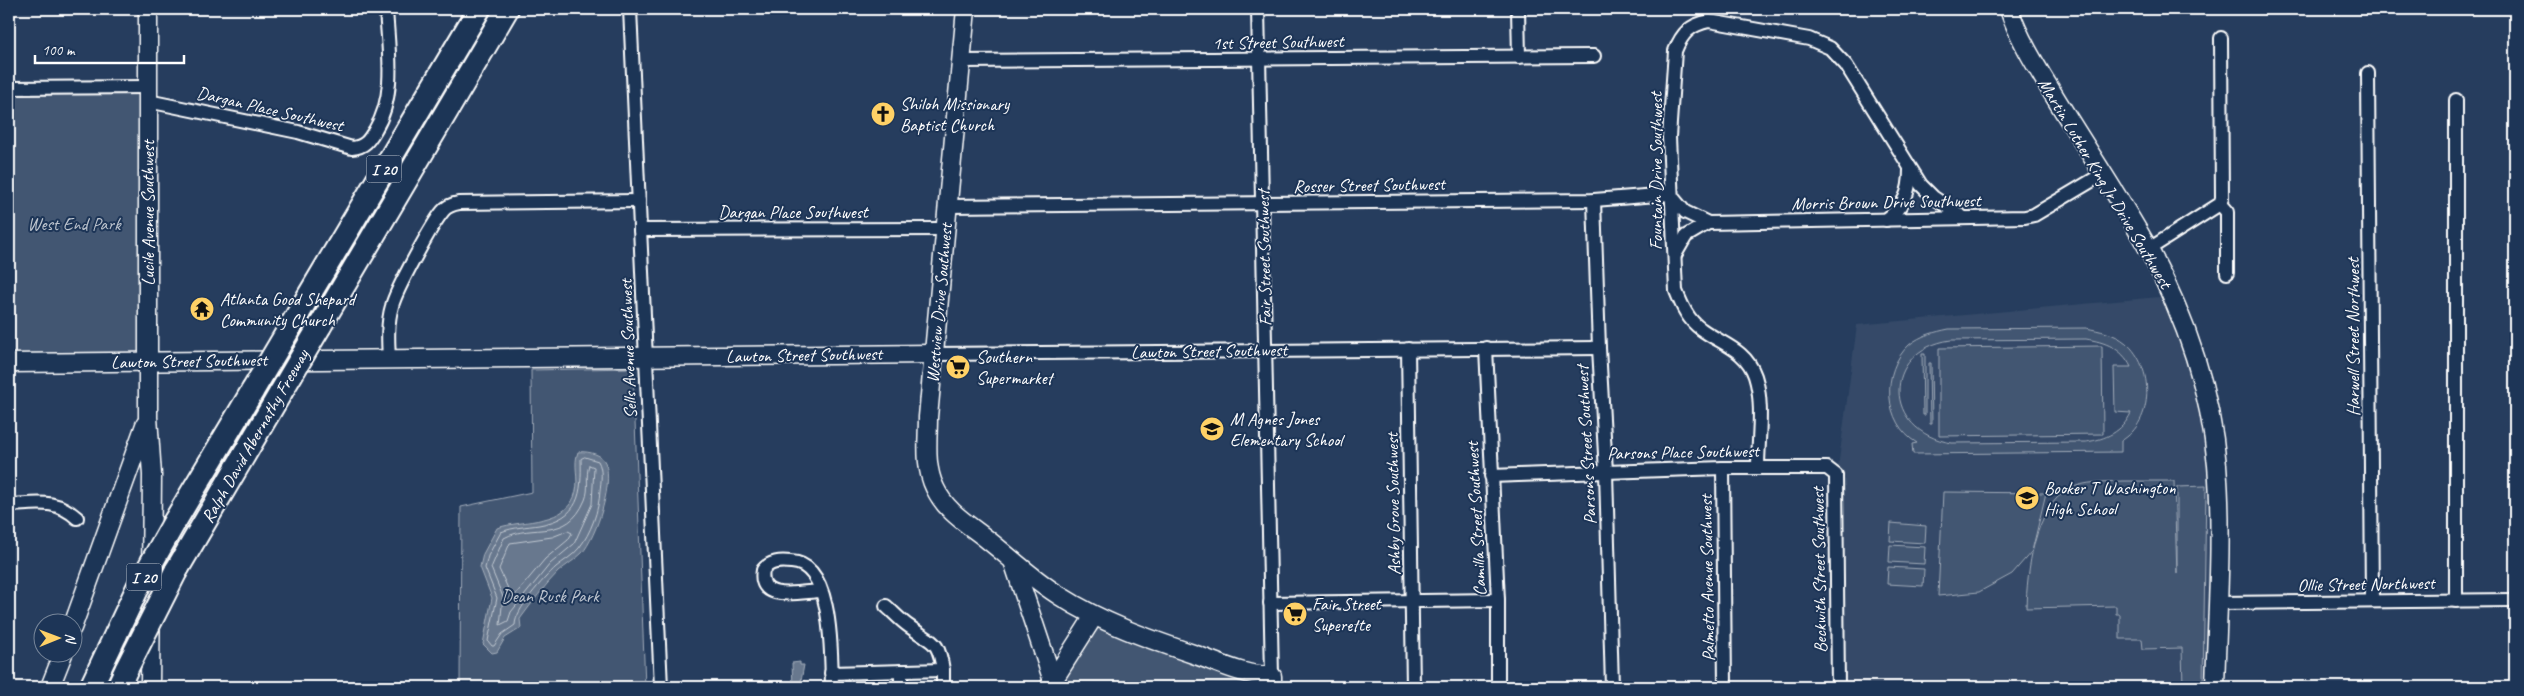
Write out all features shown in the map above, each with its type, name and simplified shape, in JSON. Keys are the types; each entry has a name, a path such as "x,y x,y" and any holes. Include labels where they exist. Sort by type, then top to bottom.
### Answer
{"highway":[{"name":"Ralph David Abernathy Freeway","path":"91,687 139,585 479,9"},
{"name":"Ralph David Abernathy Freeway","path":"123,681 176,571 508,9"}],"street":[{"name":"Lucile Avenue Southwest","path":"148,9 148,417 152,475 150,687"},
{"name":"Dargan Place Southwest","path":"9,88 148,94 298,132 352,148 360,147 367,142 384,115 388,100 386,9"},
{"name":"Sells Avenue Southwest","path":"630,9 661,687"},
{"name":"Westview Drive Southwest","path":"966,9 934,354 927,454 929,472 934,487 953,513 1054,592 1094,616 1138,635 1272,682"},
{"name":"Fair Street Southwest","path":"1258,9 1272,682"},
{"path":"1518,9 1519,57"},
{"name":"Martin Luther King Jr Drive Southwest","path":"2009,9 2032,60 2149,250 2170,291 2188,335 2210,416 2219,500 2215,687"},
{"name":"Fountain Drive Southwest","path":"1758,468 1759,396 1754,375 1738,352 1700,329 1686,314 1676,291 1670,194 1669,137 1675,51 1680,38 1697,24 1709,21 1809,39 1830,48 1846,64 1910,170 1933,197 1964,218"},
{"path":"2149,250 2220,204 2222,198 2221,38"},
{"name":"1st Street Southwest","path":"962,61 1594,56"},
{"name":"Harwell Street Northwest","path":"2368,72 2372,601"},
{"path":"2456,100 2456,601"},
{"path":"1886,220 1899,210 1906,199 1910,186 1910,170"},
{"name":"Morris Brown Drive Southwest","path":"1670,194 1685,212 1708,223 2034,215 2103,174"},
{"name":"Rosser Street Southwest","path":"948,206 1594,200 1670,194"},
{"name":"Parsons Street Southwest","path":"1594,200 1598,348 1606,472 1612,687"},
{"path":"389,359 388,323 393,303 442,211 454,204 639,201"},
{"path":"2220,204 2227,212 2228,272"},
{"path":"1674,258 1686,236 1708,223"},
{"name":"Dargan Place Southwest","path":"640,230 946,229"},
{"name":"Camilla Street Southwest","path":"1486,348 1498,600 1498,687"},
{"name":"Lawton Street Southwest","path":"9,363 1598,348"},
{"name":"Ashby Grove Southwest","path":"1408,350 1413,687"},
{"name":"Lucile Avenue Southwest","path":"77,614 148,417"},
{"name":"Parsons Place Southwest","path":"1491,476 1723,468 1816,468"},
{"name":"Palmetto Avenue Southwest","path":"1723,468 1725,687"},
{"name":"Beckwith Street Southwest","path":"1816,468 1827,468 1836,475 1838,687"},
{"path":"123,490 137,495 141,499 152,529"},
{"path":"9,504 52,504 65,508 77,518"},
{"path":"1013,561 1051,684"},
{"path":"820,591 828,618 832,687"},
{"path":"1270,603 1498,600"},
{"name":"Ollie Street Northwest","path":"2217,603 2515,600"},
{"path":"886,606 910,628 933,640 941,653 943,687"},
{"path":"1051,684 1094,616"},
{"path":"50,687 59,664"},
{"path":"831,673 943,670"},
{"path":"901,671 902,687"}],"shaded area":[{"name":"Booker T Washington High School","path":"2170,296 2210,416 2214,687 1839,687 1837,475 1857,325"}],"green space":[{"name":"West End Park","path":"139,94 139,355 9,354 9,95"},
{"path":"2086,328 2117,337 2135,353 2146,379 2147,394 2145,408 2140,421 2132,432 2121,441 2121,452 1913,454 1912,444 1917,443 1897,423 1892,410 1890,382 1894,368 1900,356 1909,345 1928,334 1949,329","holes":["1951,340 2093,340 2106,344 2118,351 2131,367 2114,367 2115,412 2131,413 2123,425 2107,437 2086,442 1952,443 1929,436 1912,424 1902,408 1899,391 1902,374 1912,359 1928,347"]},
{"path":"2102,346 2103,434 1939,436 1939,348"},
{"path":"1922,354 1925,354 1925,415 1923,415"},
{"path":"1929,363 1931,363 1932,424 1930,424"},
{"name":"Dean Rusk Park","path":"633,368 645,687 460,687 461,507 532,492 531,370"},
{"path":"2174,481 2177,574 2177,487 2206,486 2203,687 2183,687 2182,648 2143,649 2142,639 2120,639 2120,614 2116,614 2116,606 2026,608 2028,577 2035,542 2040,525 2057,498 2075,486 2095,482"},
{"path":"1943,492 2046,493 2032,551 2012,574 1979,592 1938,596"},
{"path":"1891,523 1926,526 1925,543 1890,541"},
{"path":"1890,545 1925,547 1924,564 1889,562"},
{"path":"1888,567 1924,569 1923,586 1887,584"},
{"path":"1088,618 1264,684 1264,687 1044,687"}],"water":[{"path":"578,452 598,455 603,459 607,467 608,479 603,507 593,534 582,553 558,572 538,595 520,619 521,628 505,638 497,652 492,653 483,644 492,598 480,567 483,554 497,528 543,519 554,516 564,510 571,502 576,491 576,461"},
{"path":"800,662 800,665 804,665 801,681 805,681 805,687 793,687 792,663"}],"place":[{"name":"Shiloh Missionary Baptist Church","path":"883,114"},
{"name":"Atlanta Good Shepard Community Church","path":"202,309"},
{"name":"Southern Supermarket","path":"958,367"},
{"name":"M Agnes Jones Elementary School","path":"1212,429"},
{"name":"Booker T Washington High School","path":"2027,498"},
{"name":"Fair Street Superette","path":"1295,614"}]}
